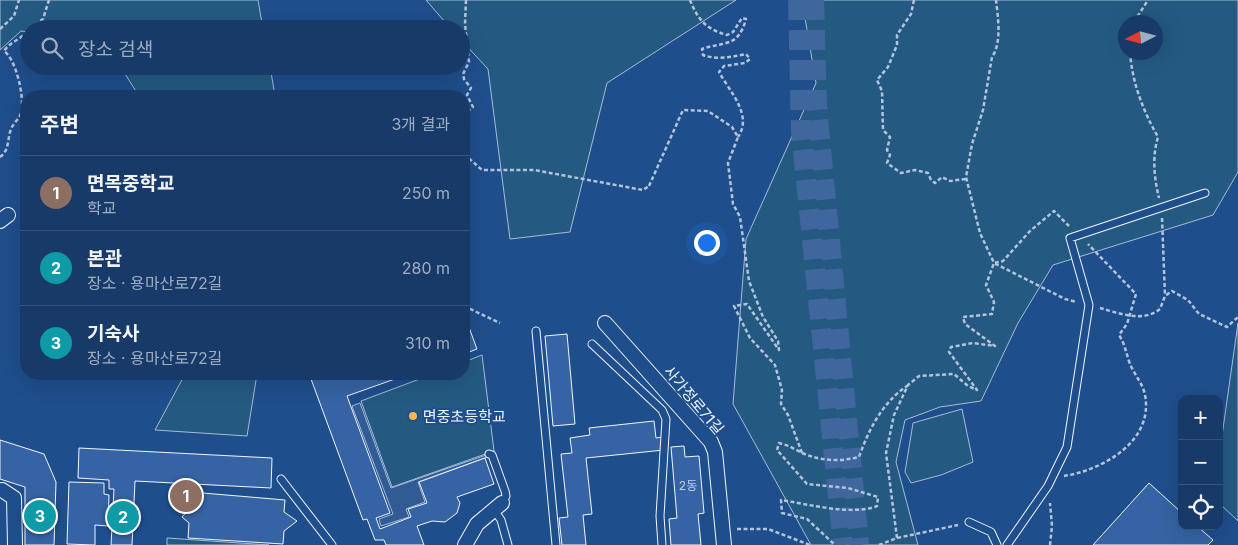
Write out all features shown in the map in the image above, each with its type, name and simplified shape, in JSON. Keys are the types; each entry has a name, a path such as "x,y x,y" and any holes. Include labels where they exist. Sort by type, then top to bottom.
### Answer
{"street":[{"name":"사가정로71길","path":"605,323 711,442 715,452 724,545"},
{"path":"1,490 8,492 14,498 14,545"},
{"path":"465,545 477,524 498,506"}],"lane":[{"path":"1007,545 1048,486 1067,447 1089,305 1070,238 1204,192"},
{"path":"536,331 556,545"},
{"path":"592,344 662,410 666,419 660,516 662,545"},
{"path":"489,454 492,455 506,491 506,496 498,506 508,545"},
{"path":"281,479 332,545"},
{"path":"969,522 991,532 997,545"}],"path":[{"path":"0,29 14,16 19,0"},
{"path":"42,20 50,0"},
{"path":"465,20 466,0"},
{"path":"690,0 696,14 705,27 713,31 727,35 733,32 742,18 746,20 743,31 735,40 723,45 702,49 703,55 707,57 728,58 746,54 750,59 745,63 724,66 719,72 742,112 743,130 738,137 728,162 732,204 740,218 749,282 763,317 778,341 779,350 747,304 734,306 750,338 775,365 782,390 781,404 788,415 802,453"},
{"path":"914,0 911,14 897,36 896,45 888,67 877,80 882,91 884,130 890,138 887,150 890,155 887,163 901,173 915,170 928,173 931,180 935,183 942,177 950,181 966,179"},
{"path":"996,0 999,20 995,52 992,57 983,110 972,144 966,179 980,233 994,263 1065,298 1128,315 1153,314 1160,309 1165,296 1161,206 1155,182 1153,153 1158,136 1149,121 1137,91 1131,60"},
{"path":"1138,15 1148,0"},
{"path":"20,38 9,43 4,51 12,58 20,91"},
{"path":"463,75 471,88 470,90"},
{"path":"470,159 482,170 534,170 643,190 648,186 683,110 708,112 732,127 738,137"},
{"path":"0,157 5,153 11,129 20,117"},
{"path":"835,545 807,519 782,513 781,500 827,508 868,510 876,506 878,497 848,488 807,484 777,450 779,443 817,459 844,461 859,457 871,425 894,395 919,376 954,374 968,386 977,390 949,352 951,347 972,343 995,346 966,324 963,317 992,314 994,302 986,284 994,263"},
{"path":"1165,296 1172,291 1188,300 1199,314 1227,327 1238,317"},
{"path":"470,309 500,323"},
{"path":"1061,476 1082,472 1110,459 1135,439 1145,419 1146,409 1143,389 1130,365 1125,345 1119,335 1127,324 1128,315"},
{"path":"897,538 886,453 894,415 908,385"},
{"path":"1050,502 1052,526 1050,545"},
{"path":"879,545 897,538 969,522"},
{"path":"723,529 768,529 810,545"}],"shaded area":[{"path":"0,0 258,0 261,20 20,20 20,32 0,50"},
{"path":"426,0 736,0 607,83 570,232 510,239 488,69 470,50 470,20 443,20"},
{"path":"802,0 1238,0 1238,172 1213,215 1053,265 1018,323 981,401 940,407 905,420 896,462 918,545 811,545 733,404 746,239 816,83"},
{"path":"126,75 272,75 274,90 135,90"},
{"path":"1238,323 1238,521 1223,507 1223,429"},
{"path":"482,355 494,451 392,487 361,401 417,380 470,380 470,360"},
{"path":"182,380 256,380 247,436 155,430"},
{"path":"360,403 391,488 489,454 490,456 418,482 425,502 406,509 409,517 381,526 379,519 393,514 352,406"},
{"path":"962,409 973,462 941,475 911,483 905,472 913,423"},
{"path":"167,538 269,545 167,545"}],"building":[{"path":"470,330 477,349 470,352"},
{"path":"567,334 575,424 553,426 545,336"},
{"path":"311,380 392,380 347,396 390,513 376,518 380,529 411,517 408,509 427,503 419,482 485,458 494,484 457,497 460,503 457,513 445,522 432,521 417,526 424,545 386,545 384,540 375,540 367,519 363,520"},
{"path":"654,421 656,438 662,437 664,450 586,458 592,514 583,515 586,545 562,545 559,518 568,517 561,454 572,453 570,438 590,435 589,428"},
{"path":"0,440 44,454 56,482 54,545 25,545 25,487 0,479"},
{"path":"684,446 685,457 699,456 704,513 698,514 701,545 671,545 669,519 677,518 671,447"},
{"path":"79,448 272,458 271,488 135,481 132,545 111,545 114,489 109,489 109,480 78,478"},
{"path":"69,482 104,483 104,494 109,495 108,526 95,525 95,545 67,544"},
{"path":"1149,483 1178,509 1178,530 1202,530 1213,540 1208,545 1093,545"},
{"path":"191,492 285,500 284,512 297,521 284,531 283,544 188,538 189,523 182,517 190,508"}],"tunnel":[{"path":"798,0 801,131 843,545"},
{"path":"814,0 817,107 859,545"}],"place":[{"name":"면중초등학교","path":"413,416"},
{"name":"면목중학교","path":"186,496"},
{"name":"기숙사","path":"40,516"},
{"name":"본관","path":"123,517"}]}
